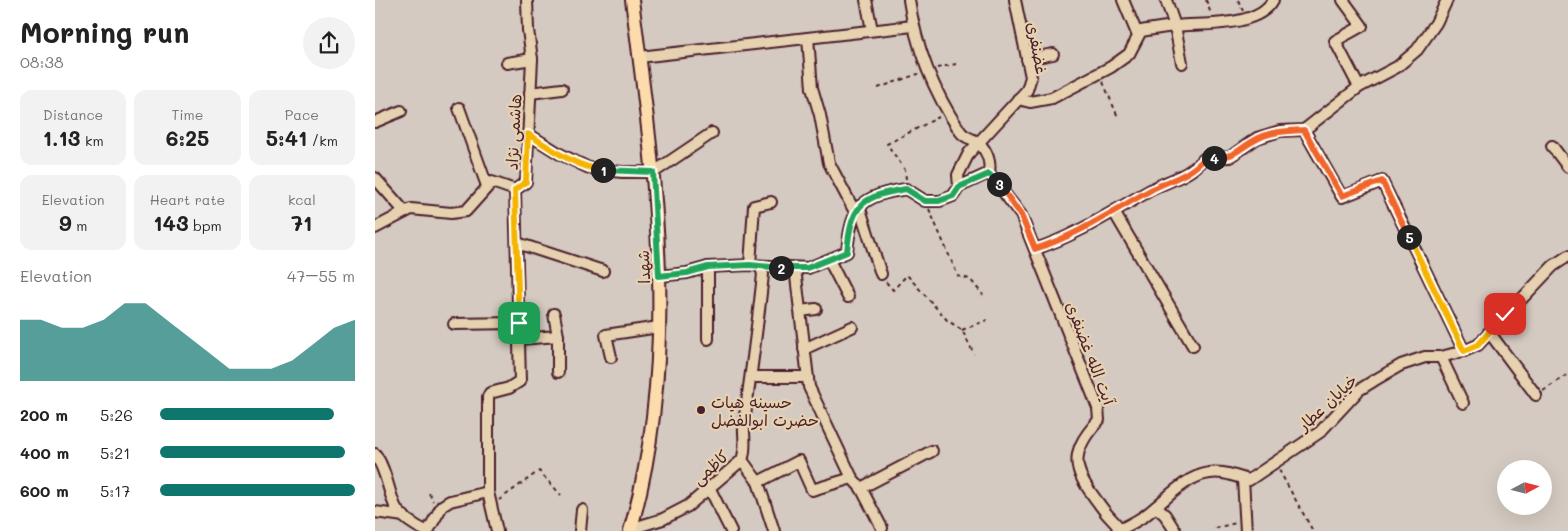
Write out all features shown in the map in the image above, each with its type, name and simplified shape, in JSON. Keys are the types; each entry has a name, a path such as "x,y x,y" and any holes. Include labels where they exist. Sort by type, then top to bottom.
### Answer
{"main road":[{"name":"شهدا","path":"630,530 639,500 656,403 659,327 659,276 653,172 632,0"}],"street":[{"name":"هاشمی نژاد","path":"488,492 488,397 490,393 509,388 520,381 515,190 526,182 532,59 528,30 527,0"},
{"path":"866,0 872,30"},
{"path":"659,276 687,273 708,267 807,268 847,252 857,210 873,195 906,189 925,201 946,199 953,196 959,187 992,176 989,157 978,142 962,134 947,112 926,71 913,26 909,0"},
{"name":"غضنفری","path":"959,187 958,175 978,142 1027,90 1031,77 1015,0"},
{"path":"1123,0 1138,36"},
{"path":"1166,0 1175,26 1182,63"},
{"path":"1018,100 1031,102 1052,98 1111,67 1129,54 1141,31 1175,26 1229,23 1246,18 1269,6 1273,0"},
{"path":"1343,0 1362,26 1335,41 1359,87"},
{"path":"1035,249 1062,241 1151,190 1194,170 1205,158 1230,157 1257,138 1281,131 1304,130 1359,87 1397,66 1417,50 1436,23 1447,0"},
{"path":"639,57 913,26"},
{"path":"808,38 812,88 820,115 829,163 857,210 881,274"},
{"path":"1027,59 1053,54"},
{"path":"507,64 532,59"},
{"path":"531,93 562,89"},
{"path":"459,108 487,186"},
{"path":"375,122 401,111"},
{"path":"1304,130 1342,196 1382,181 1464,351"},
{"path":"528,134 560,154 589,168 622,172 653,172 712,134"},
{"path":"1552,146 1568,166"},
{"name":"آیت الله غضنفری","path":"992,176 1021,215 1098,408 1099,420 1081,441 1077,458 1080,478 1119,530"},
{"path":"375,178 405,212"},
{"path":"375,228 411,209 451,213 465,211 487,186 493,182 515,190"},
{"name":"کاظمی","path":"630,530 663,519 688,506 710,489 741,460 746,449 744,426 752,377 763,274 755,266 754,206 771,202"},
{"path":"1114,212 1193,346"},
{"path":"517,243 603,271"},
{"name":"خیابان عطار","path":"1243,479 1249,480 1320,432 1359,390 1401,365 1425,358 1464,351 1478,345 1553,266 1568,256"},
{"path":"829,260 848,297"},
{"path":"708,267 708,338"},
{"path":"795,268 809,387 852,478 861,488 882,528"},
{"path":"800,311 816,309"},
{"path":"554,314 558,336 558,372"},
{"path":"453,324 519,323"},
{"path":"611,357 606,334 659,327"},
{"path":"805,348 852,327"},
{"path":"1489,332 1537,395"},
{"path":"520,339 558,336"},
{"path":"1441,356 1463,403"},
{"path":"752,377 808,377"},
{"path":"861,488 932,451"},
{"path":"375,454 394,499 395,507 415,526 427,531 442,506 450,501 488,492 497,531"},
{"path":"741,460 758,482 774,531"},
{"path":"758,482 799,461 812,490 852,478"},
{"path":"1119,530 1156,507 1173,491 1210,473 1223,473 1243,479 1246,526"},
{"path":"710,489 731,531"},
{"path":"1156,507 1175,531"},
{"path":"580,531 582,510"},
{"path":"375,512 404,516"}],"path":[{"path":"1206,0 1213,24"},
{"path":"878,88 926,71 956,64"},
{"path":"1099,73 1118,117"},
{"path":"906,189 905,170 887,144 947,112"},
{"path":"925,201 958,276 970,279 983,295"},
{"path":"881,274 893,290 907,275 947,320 962,330 974,354"},
{"path":"962,330 987,320"},
{"path":"1537,395 1568,374"},
{"path":"1275,464 1313,531"},
{"path":"491,506 539,471 561,495"},
{"path":"1215,528 1246,526"}],"place":[{"name":"حسینه هیات حضرت ابوالفضل","path":"701,410"}],"route":[{"path":"519,323 515,190 526,182 528,134 560,154 589,168 622,172 653,172 659,276 687,273 708,267 750,265 807,268 847,252 851,228 859,206 873,195 906,189 925,201 939,201 953,196 959,187 989,174 995,179 1021,215 1035,249 1062,241 1151,190 1177,180 1194,170 1205,158 1230,157 1257,138 1281,131 1304,130 1342,196 1382,181 1464,351 1478,345 1505,314"}]}
